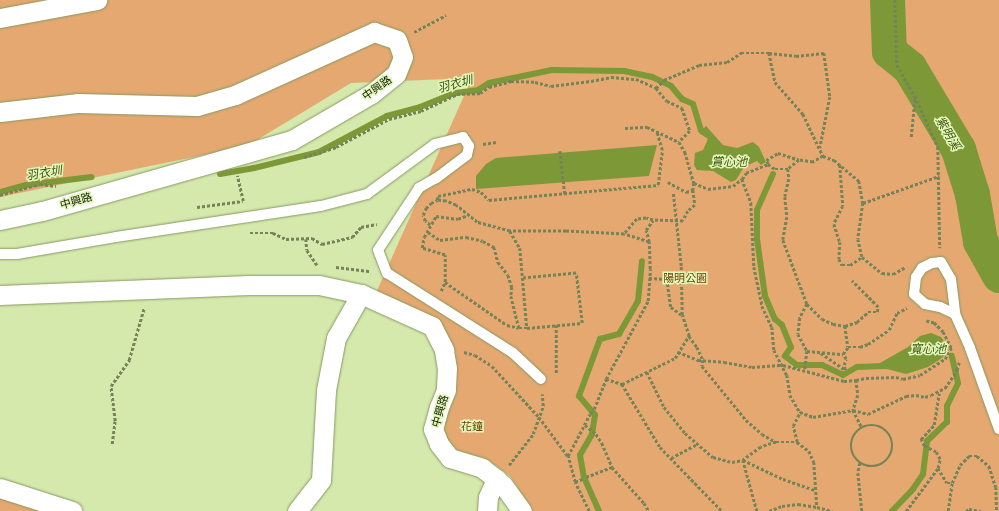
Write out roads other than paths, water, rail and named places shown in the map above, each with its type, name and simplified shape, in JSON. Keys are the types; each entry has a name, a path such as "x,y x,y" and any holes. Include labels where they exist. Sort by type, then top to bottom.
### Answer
{"street":[{"path":"0,18 97,0"},
{"name":"中興路","path":"0,112 78,103 197,106 235,95 374,32 397,40 403,57 396,74 371,94 292,140 42,211 0,220"},
{"name":"中興路","path":"0,295 249,285 319,285 361,294 432,326 444,350 447,368 446,390 433,429 439,444 450,458 502,474 503,485 522,511"},
{"path":"297,511 321,480 326,390 336,338 361,294"},
{"path":"487,511 488,497 502,474"},
{"path":"0,488 72,511"}],"lane":[{"path":"0,254 17,254 116,237 320,206 367,194 435,144 464,137 469,146 467,155 436,178 419,188 395,222 378,250 387,273 514,353 541,379"},
{"path":"955,314 940,307 925,304 914,294 916,277 922,268 932,263 941,262 951,279 955,314 970,348 999,429"}],"water":[{"name":"賞心池","path":"706,126 723,145 737,148 753,142 759,147 766,162 761,165 757,161 744,167 736,180 731,182 713,171 697,170 694,165 695,153 703,150 708,139 699,133"},
{"path":"657,145 649,176 476,189 476,176 486,164 496,158"},
{"name":"寬心池","path":"931,333 941,337 948,347 945,355 939,360 928,367 906,374 883,368 880,363 908,347 920,336"}],"waterway":[{"name":"紫明溪","path":"887,0 889,51 909,67 958,149 972,194 980,241 999,275"},
{"name":"羽衣圳","path":"220,174 254,168 319,152 387,116 420,107 455,93 478,90 489,83 552,70 624,71 652,77 671,86 682,99 693,104 701,130 707,133"},
{"path":"773,174 757,210 757,239 765,296 775,319 782,325 791,347 785,356 797,365 822,365 843,375 857,367 890,366"},
{"name":"羽衣圳","path":"0,192 26,185 92,177"},
{"path":"599,511 584,478 580,455 592,434 595,415 579,396 600,339 619,334 638,301 642,261"},
{"path":"892,511 913,489 923,474 927,441 947,422 947,406 958,383 952,356"}],"park label":[{"name":"陽明公園","path":"685,278"},
{"name":"花鐘","path":"472,426"}]}
